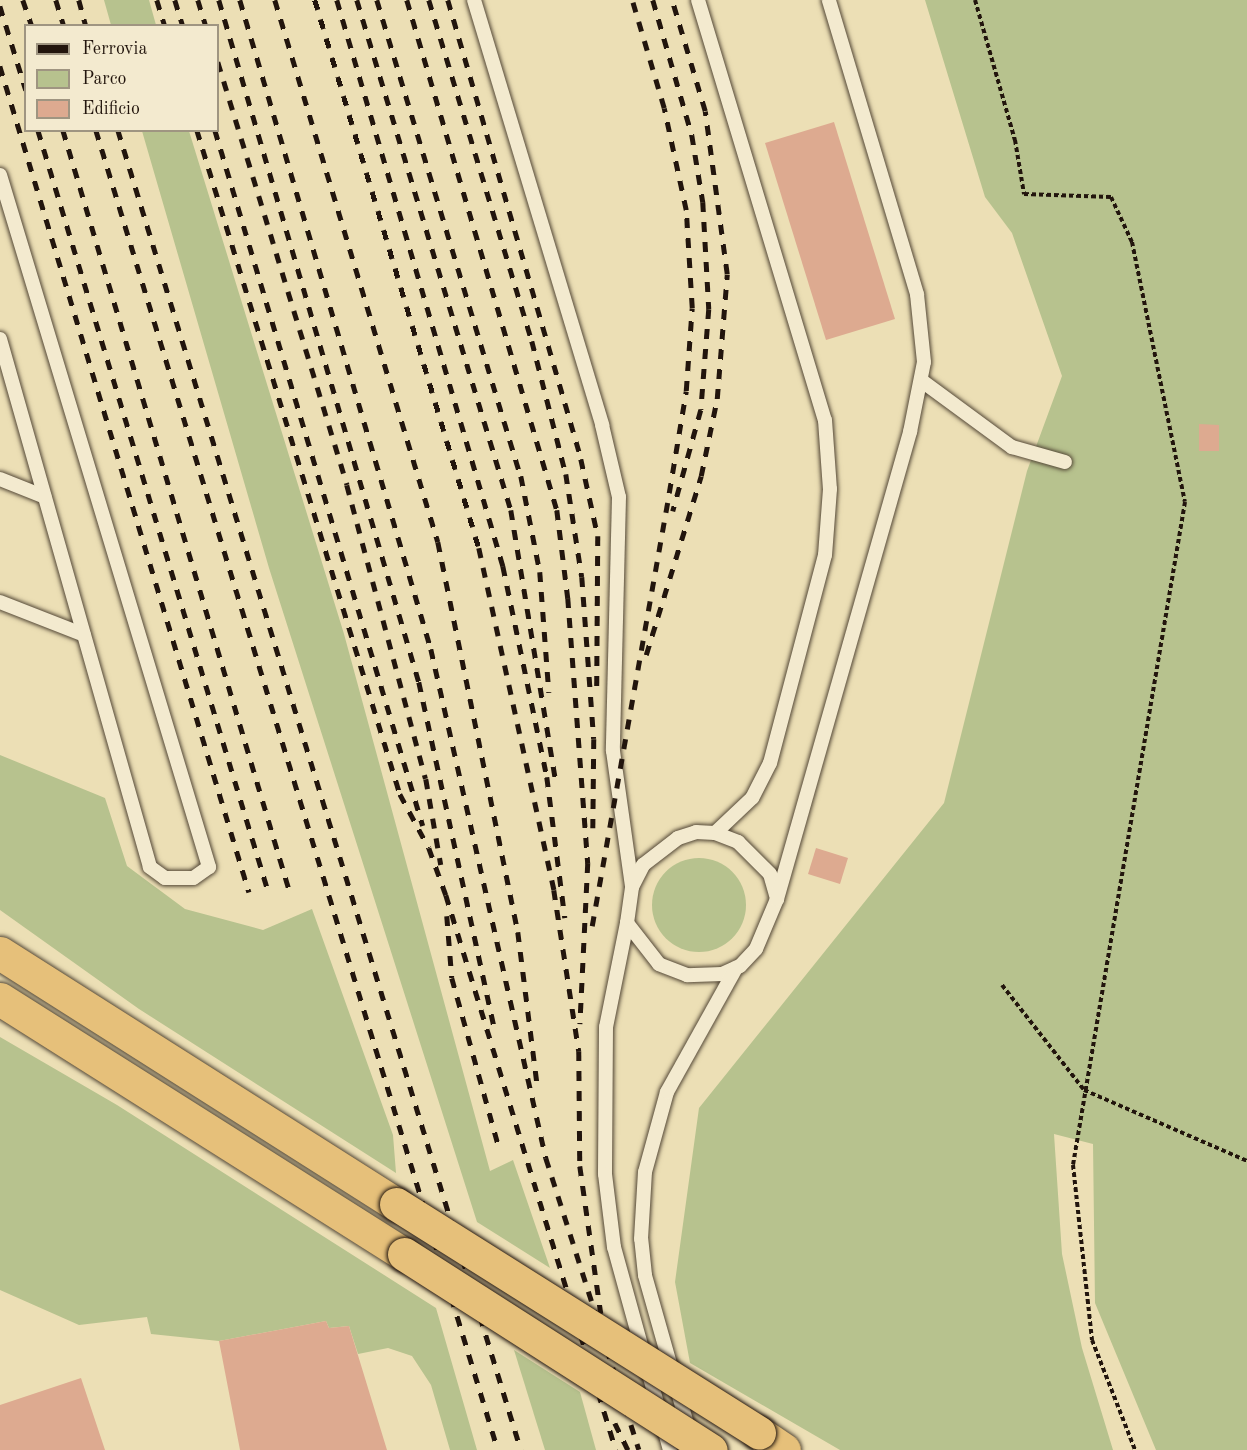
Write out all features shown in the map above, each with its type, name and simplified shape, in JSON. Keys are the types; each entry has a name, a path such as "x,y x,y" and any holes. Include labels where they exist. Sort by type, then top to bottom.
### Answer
{"highway":[{"path":"0,952 772,1442"},
{"path":"0,999 711,1450"}],"lane":[{"path":"474,0 602,425 619,497 613,751 632,887 606,1027 605,1174 614,1248 670,1450"},
{"path":"632,887 643,866 678,838 715,832 752,798 770,763 825,555 830,489 825,420 698,0"},
{"path":"694,1450 645,1275 641,1239 645,1172 657,1118 675,1074 736,968 756,949 777,899 922,381 923,319 917,294 830,0"},
{"path":"0,175 209,867 193,878 165,878 150,867 0,339"},
{"path":"922,381 1012,447 1065,462"},
{"path":"0,479 45,497"},
{"path":"0,602 84,635"},
{"path":"715,832 753,855 770,874 777,899"},
{"path":"627,923 641,946 659,964 687,975 722,974 736,968"}],"path":[{"path":"975,0 1015,140 1024,194 1111,198 1132,242 1185,502 1073,1165 1092,1340 1135,1450"},
{"path":"1002,985 1084,1090 1247,1161"}],"green space":[{"path":"104,0 149,0 156,24 111,24"},
{"path":"925,0 1247,0 1247,1450 1156,1450 1095,1303 1093,1144 1054,1134 1062,1254 1082,1348 1113,1450 840,1450 690,1363 675,1282 699,1108 944,803 1027,471 1062,376 1012,233 985,197"},
{"path":"142,132 189,132 344,634 490,1171 513,1160 550,1268 477,1222 269,568"},
{"path":"0,755 105,798 127,866 185,909 263,930 312,909 393,1135 396,1173 139,1009 0,910"},
{"path":"699,858 717,861 732,872 743,887 746,905 743,923 732,938 717,949 699,952 681,949 666,938 655,923 652,905 655,887 666,872 681,861"},
{"path":"0,1037 117,1105 436,1308 477,1450 450,1450 431,1385 412,1356 388,1348 358,1354 349,1326 329,1328 326,1321 219,1341 151,1334 147,1317 79,1325 0,1290"},
{"path":"514,1350 580,1392 596,1450 545,1450"}],"building":[{"path":"834,122 895,319 826,340 765,143"},
{"path":"1199,424 1219,425 1219,451 1199,451"},
{"path":"816,848 848,858 840,884 808,874"},
{"path":"326,1321 329,1328 349,1326 387,1450 240,1450 219,1341"},
{"path":"81,1378 105,1450 0,1450 0,1405"}],"railway":[{"path":"23,0 31,24"},
{"path":"56,0 63,24"},
{"path":"79,0 85,24"},
{"path":"157,0 164,24"},
{"path":"175,0 182,24"},
{"path":"198,0 205,24"},
{"path":"219,0 419,682 495,1031"},
{"path":"240,0 431,649 546,1158 639,1450"},
{"path":"275,0 438,542 518,932 537,1083"},
{"path":"315,0 479,548 554,890 579,1051 580,1166 601,1314"},
{"path":"337,0 503,566 547,777 565,918"},
{"path":"357,0 511,510 556,783"},
{"path":"377,0 521,476 540,572 549,693"},
{"path":"407,0 557,510 568,598 588,863 580,1024"},
{"path":"429,0 532,341 566,474 582,577 594,739 593,828"},
{"path":"448,0 581,459 598,536 597,693"},
{"path":"592,926 686,391 692,308 686,210 664,108 632,0"},
{"path":"653,0 692,135 703,202 709,309 701,410 673,511"},
{"path":"646,655 701,476 717,399 727,274 705,111 672,0"},
{"path":"0,6 24,84"},
{"path":"219,65 347,485 426,779 441,865"},
{"path":"0,66 249,892"},
{"path":"39,132 267,887"},
{"path":"64,132 289,889"},
{"path":"97,132 498,1450"},
{"path":"119,132 521,1450"},
{"path":"198,132 400,794 429,848 446,895 616,1450"},
{"path":"216,132 423,826"},
{"path":"447,916 452,978 499,1147"},
{"path":"615,1423 628,1450"}]}
